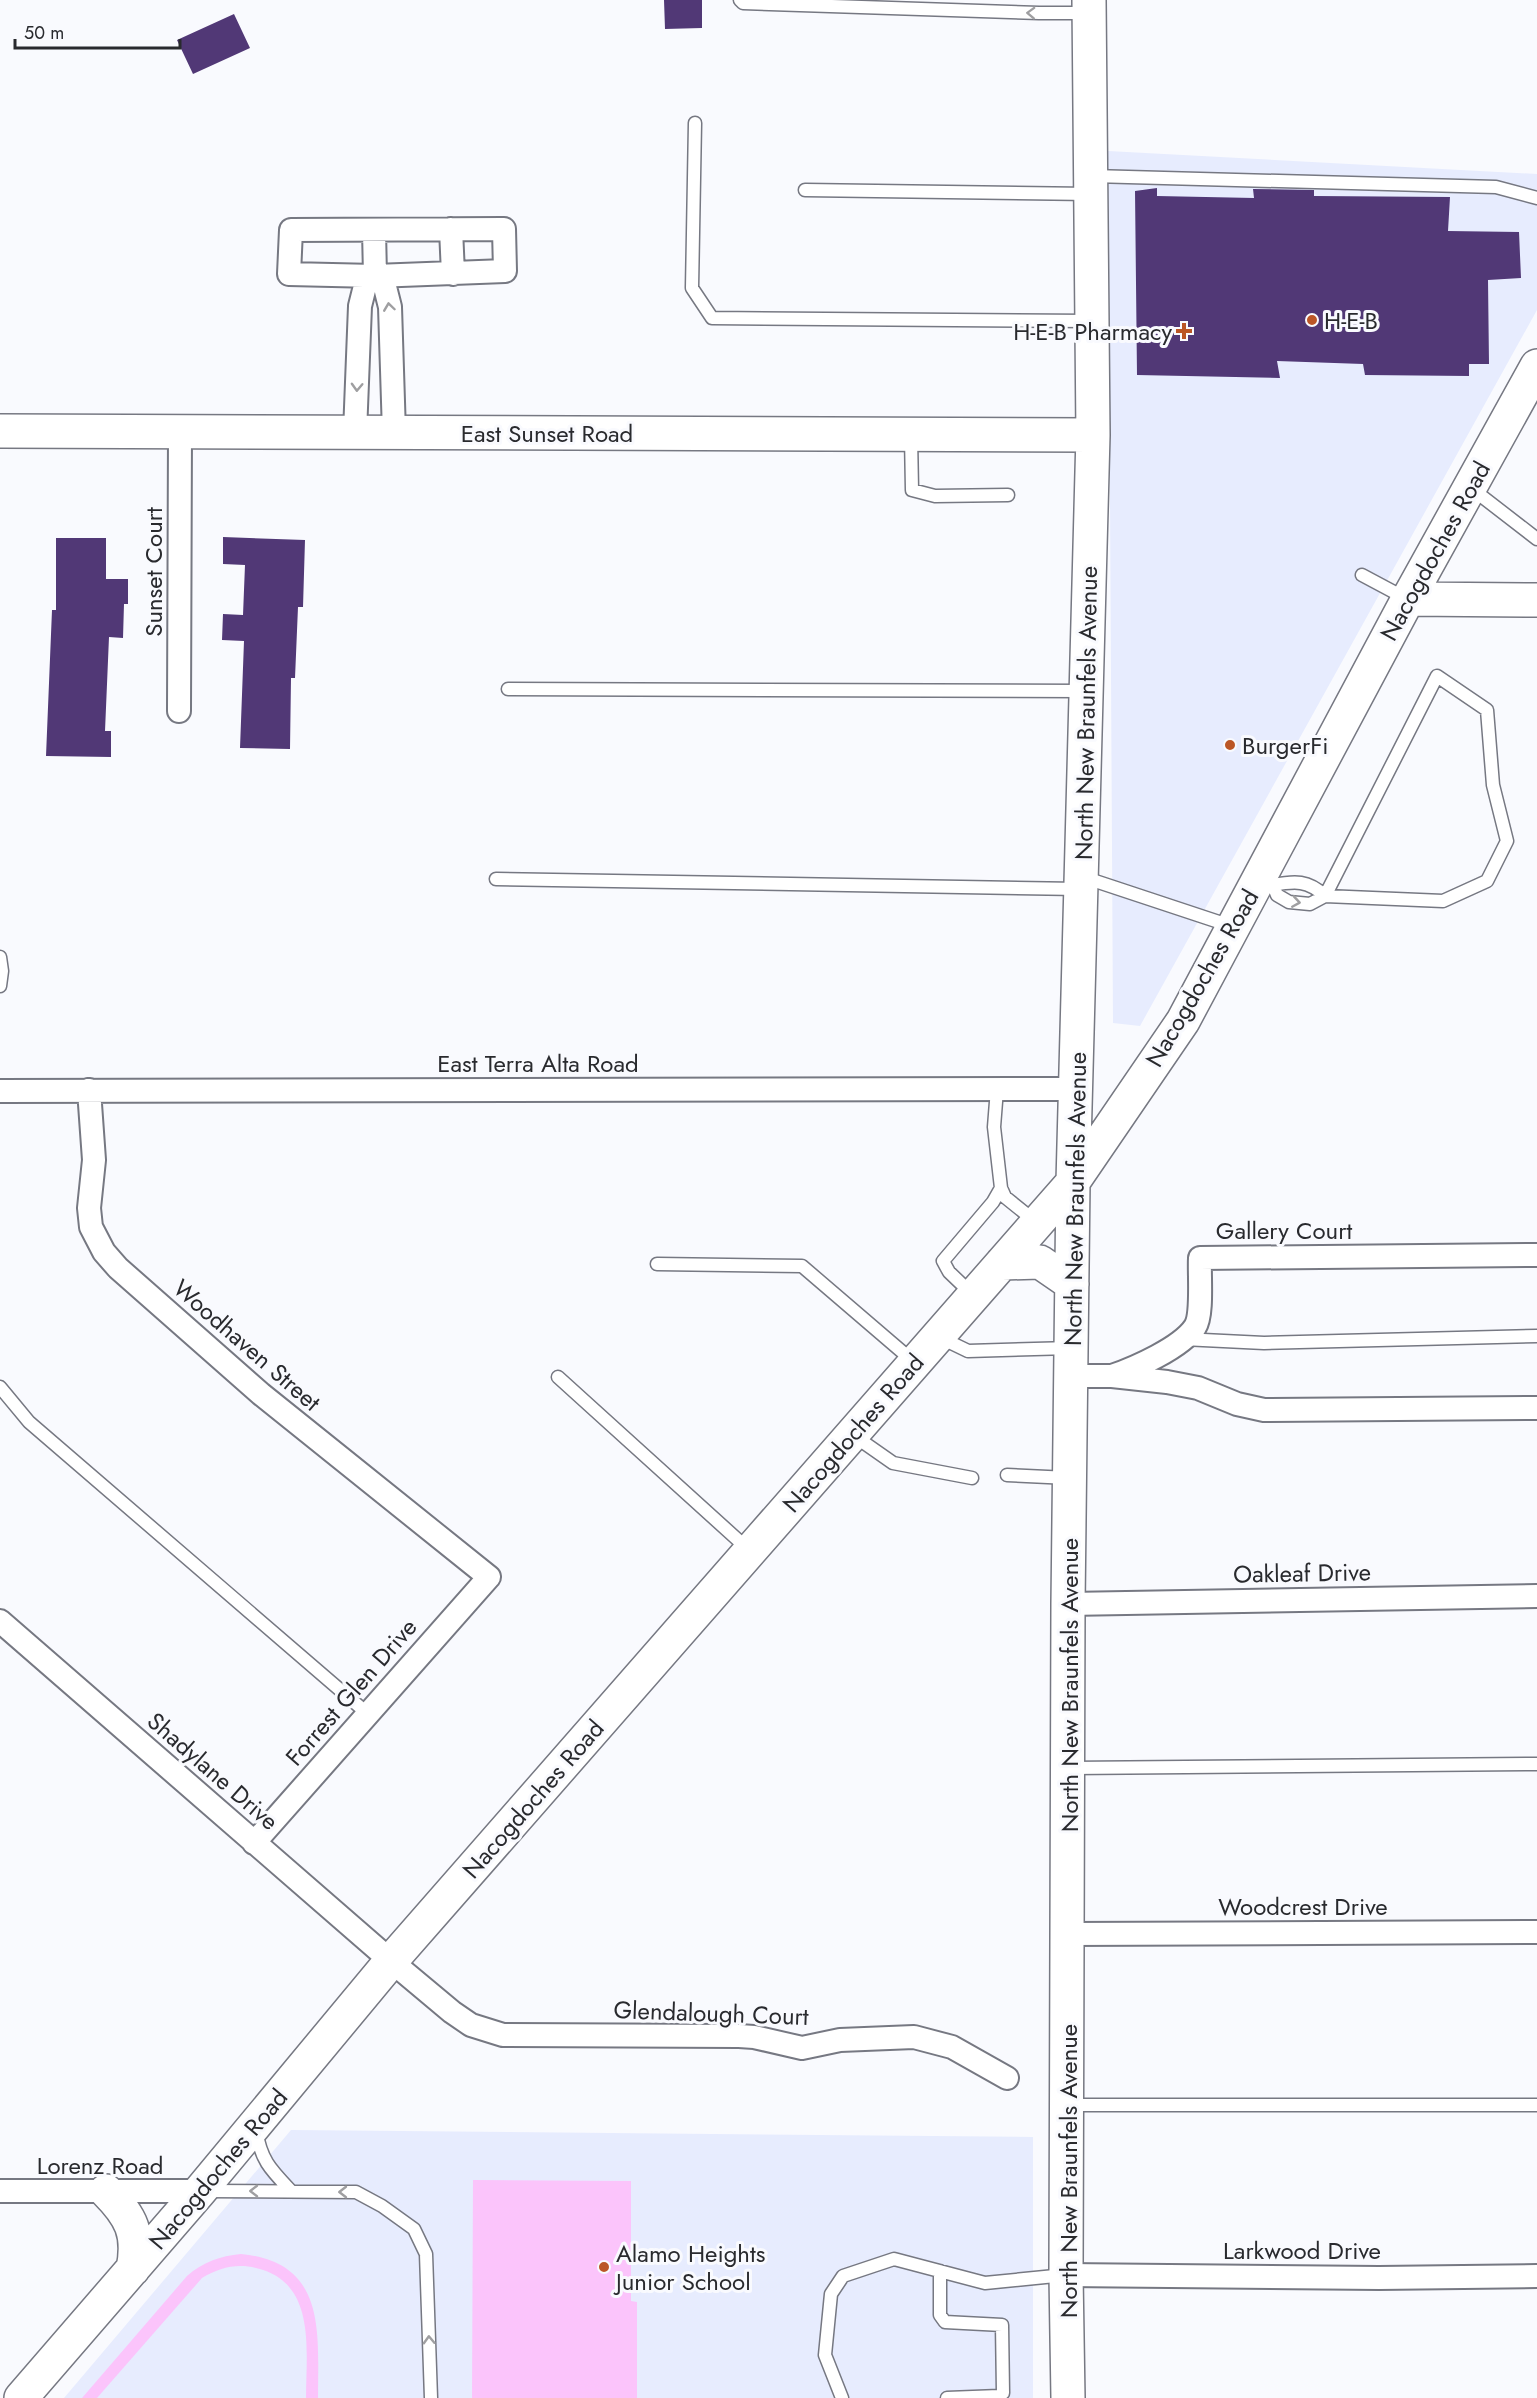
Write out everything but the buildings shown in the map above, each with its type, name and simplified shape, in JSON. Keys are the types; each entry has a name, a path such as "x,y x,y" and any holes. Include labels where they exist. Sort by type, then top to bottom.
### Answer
{"street":[{"name":"North New Braunfels Avenue","path":"1068,2398 1066,2275 1068,1604 1073,1182 1093,435 1090,7"},
{"path":"451,229 453,274"},
{"path":"504,229 505,271 375,276 290,274 291,230 374,230 504,229"},
{"path":"374,230 375,276 385,287 390,306 394,433"},
{"path":"355,433 360,306 365,286 375,276"},
{"path":"358,340 391,342"},
{"name":"Nacogdoches Road","path":"21,2398 200,2191 391,1961 1073,1182 1183,1021 1233,927 1268,879 1408,599 1537,366"},
{"name":"East Sunset Road","path":"0,432 1093,435"},
{"name":"Sunset Court","path":"179,711 180,432"},
{"path":"1408,599 1537,600"},
{"name":"East Terra Alta Road","path":"0,1091 1076,1089"},
{"name":"Woodhaven Street","path":"89,1090 94,1160 88,1208 92,1227 104,1252 118,1269 261,1395 489,1576"},
{"name":"Gallery Court","path":"1112,1376 1134,1368 1175,1345 1195,1327 1199,1316 1200,1258 1537,1255"},
{"path":"1002,1263 1040,1262 1072,1284"},
{"name":"Gallery Court","path":"1072,1362 1112,1376 1198,1388 1237,1404 1264,1410 1537,1408"},
{"name":"Forrest Glen Drive","path":"254,1842 489,1576"},
{"name":"Oakleaf Drive","path":"1068,1604 1537,1596"},
{"name":"Shadylane Drive","path":"0,1621 391,1961"},
{"name":"Woodcrest Drive","path":"1068,1934 1537,1932"},
{"name":"Glendalough Court","path":"391,1961 452,2013 471,2025 503,2035 739,2036 754,2037 802,2048 840,2040 914,2037 952,2047 1007,2078"},
{"path":"106,2191 125,2210 134,2234 133,2269"},
{"name":"Lorenz Road","path":"0,2192 200,2191"},
{"name":"Larkwood Drive","path":"1066,2275 1379,2278 1537,2276"}],"lane":[{"path":"740,0 743,3 1039,14 1090,7"},
{"path":"695,123 692,288 712,318 1092,321"},
{"path":"805,190 1091,185 1496,187 1537,198"},
{"path":"910,434 912,490 935,496 1008,495"},
{"path":"1470,488 1537,539"},
{"path":"1362,575 1408,599"},
{"path":"1268,879 1277,895 1289,902 1310,904 1325,896 1443,901 1487,881 1508,841 1493,784 1487,710 1437,676 1325,896"},
{"path":"508,689 1086,691"},
{"path":"496,879 1082,883 1233,927"},
{"path":"1268,879 1314,885 1325,896"},
{"path":"0,957 2,971 0,986"},
{"path":"997,1089 994,1127 1001,1188 1005,1197 1036,1223"},
{"path":"973,1296 949,1272 943,1261 1001,1188"},
{"path":"657,1264 802,1266 915,1362"},
{"path":"938,1336 968,1351 1072,1362"},
{"path":"1182,1339 1264,1343 1537,1336"},
{"path":"558,1377 750,1551"},
{"path":"0,1386 29,1422 368,1714"},
{"path":"852,1435 893,1463 972,1478"},
{"path":"1007,1475 1070,1478"},
{"path":"1068,1768 1537,1764"},
{"path":"1067,2105 1537,2105"},
{"path":"255,2125 259,2149 269,2168 292,2192"},
{"path":"200,2191 356,2192 382,2206 414,2229 426,2254 431,2398"},
{"path":"842,2398 825,2355 831,2294 843,2276 894,2259 985,2283 1066,2275"},
{"path":"940,2271 940,2315 945,2322 1002,2325 1003,2393 999,2396 947,2398"}],"shaded area":[{"path":"1108,151 1537,174 1537,310 1140,1026 1113,1023"},
{"name":"Alamo Heights Junior School","path":"291,2130 1033,2137 1033,2398 64,2398"},
{"path":"473,2180 631,2181 631,2301 637,2302 637,2398 472,2398"},
{"path":"241,2254 269,2260 289,2271 303,2286 312,2305 316,2326 318,2398 306,2398 307,2359 304,2320 299,2303 290,2287 276,2276 256,2268 235,2266 221,2269 202,2278 97,2398 82,2398 187,2276 212,2260"}],"place":[{"name":"H-E-B","path":"1312,320"},
{"name":"H-E-B Pharmacy","path":"1184,331"},
{"name":"BurgerFi","path":"1230,745"},
{"name":"Alamo Heights Junior School","path":"604,2267"}]}
